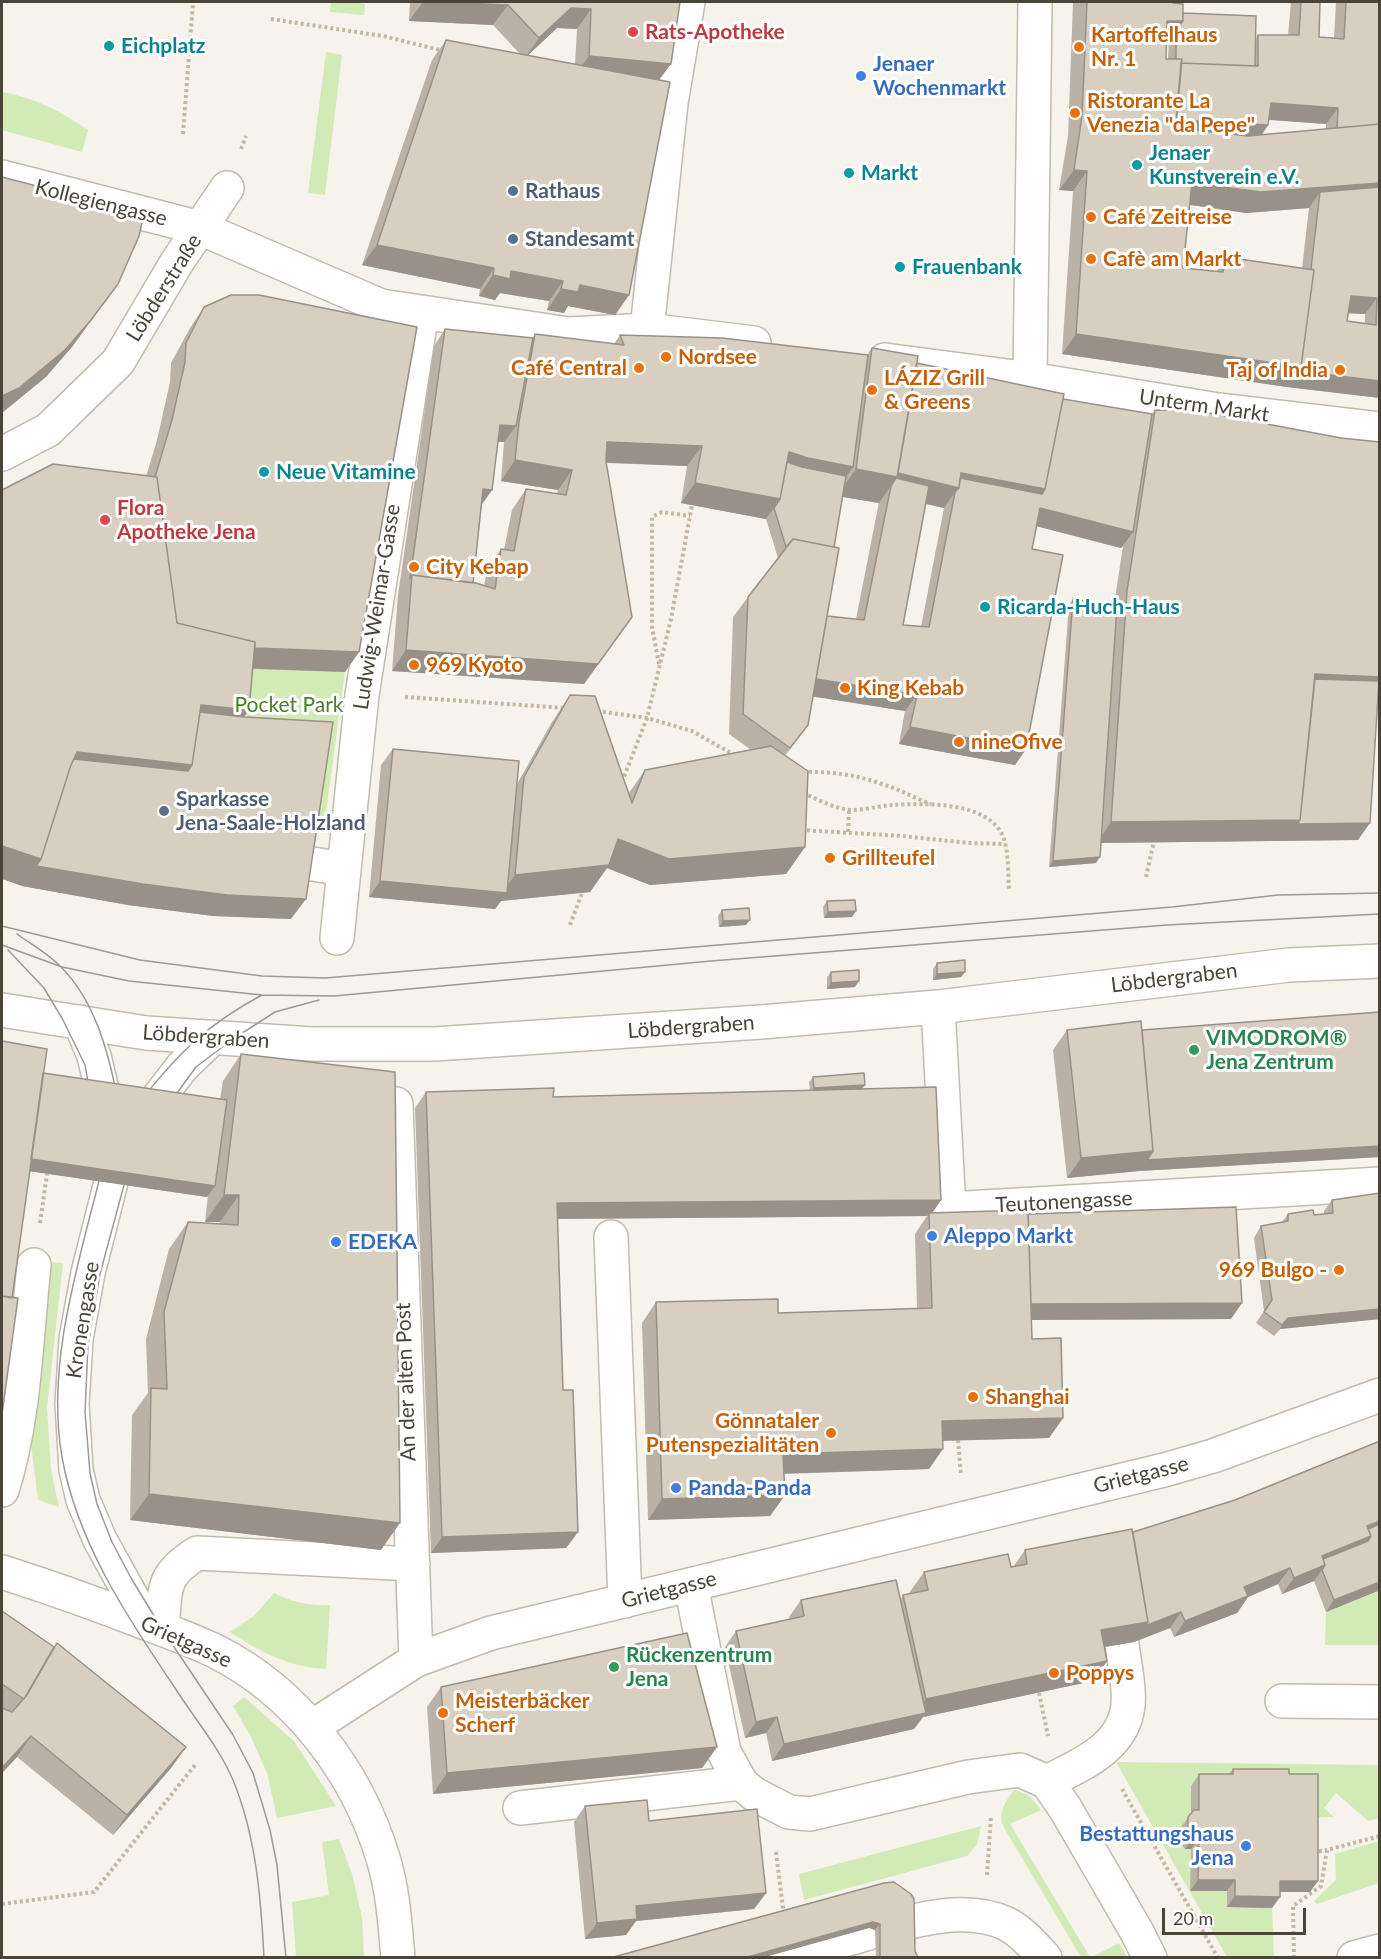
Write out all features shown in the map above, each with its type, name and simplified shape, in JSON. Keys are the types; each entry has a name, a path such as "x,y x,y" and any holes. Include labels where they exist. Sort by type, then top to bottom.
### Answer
{"street":[{"path":"647,330 672,103 688,2"},
{"path":"853,356 1030,379 1035,2"},
{"name":"Kollegiengasse","path":"2,177 200,228"},
{"path":"200,228 227,188"},
{"name":"Löbderstraße","path":"2,454 48,430 118,362 200,228 381,306 422,312"},
{"path":"422,312 569,334 647,330 783,347"},
{"name":"Ludwig-Weimar-Gasse","path":"337,938 362,695 422,312"},
{"name":"Unterm Markt","path":"1030,379 1218,410 1380,429"},
{"path":"300,862 344,868"},
{"name":"Löbdergraben","path":"2,1010 146,1034 312,1044 435,1044 761,1022 938,1007 1288,965 1380,961"},
{"name":"Teutonengasse","path":"938,1007 949,1209 1380,1184"},
{"path":"80,1022 94,1056 103,1094"},
{"path":"155,1102 182,1067 213,1038"},
{"name":"An der alten Post","path":"396,1104 416,1660"},
{"name":"Kronengasse","path":"111,1182 88,1273 76,1339 72,1404 76,1470 83,1500 100,1540 154,1626"},
{"path":"611,1237 625,1600"},
{"path":"2,1490 11,1460 18,1420 34,1265"},
{"name":"Grietgasse","path":"2,1572 154,1626 216,1652 245,1669 277,1694 312,1727 416,1660 491,1633 1184,1465 1380,1395"},
{"path":"154,1626 167,1581 178,1565 197,1553 413,1564"},
{"path":"691,1584 724,1752 741,1783 770,1803 789,1812 810,1814 968,1777 1020,1770 1047,1782 1065,1808 1150,1958"},
{"path":"1047,1782 1086,1761 1110,1744 1122,1727 1128,1705 1122,1644"},
{"path":"1282,1701 1380,1702"},
{"path":"312,1727 334,1755 371,1821 384,1861 393,1903 398,1958"},
{"path":"520,1808 741,1783"},
{"path":"782,1958 920,1919 954,1916 984,1917 1006,1924 1022,1934 1045,1958"},
{"path":"834,1958 868,1934"},
{"path":"1354,1958 1380,1951"}],"path":[{"path":"183,134 193,2"},
{"path":"271,19 384,36 451,53"},
{"path":"622,784 647,718 672,620 692,505"},
{"path":"659,668 652,627 652,517 662,512 690,516"},
{"path":"362,695 574,708"},
{"path":"595,711 647,718 692,731 745,761"},
{"path":"795,772 844,774 862,778 884,784 937,806"},
{"path":"798,792 849,810 892,805 937,806 969,809 987,816 998,827 1005,844 1009,890"},
{"path":"848,832 849,810"},
{"path":"795,829 1005,844"},
{"path":"1146,877 1154,841"},
{"path":"570,925 582,892"},
{"path":"34,1265 47,1174"},
{"path":"1086,1761 1117,1779 1218,1958"},
{"path":"2,1904 94,1892 195,1765"},
{"path":"987,1878 991,1826 989,1773"},
{"path":"770,1803 784,1921"},
{"path":"1310,1853 1380,1836"},
{"path":"1294,1958 1293,1906 1321,1886 1327,1850"}],"green space":[{"path":"331,2 365,4 364,15 330,12"},
{"path":"326,52 342,55 325,195 308,193"},
{"path":"2,92 47,106 88,130 82,152 2,130"},
{"name":"Pocket Park","path":"237,668 345,672 325,820 307,817 230,737"},
{"path":"49,1262 63,1263 47,1408 51,1470 59,1507 38,1500 27,1412"},
{"path":"1379,1590 1379,1645 1325,1645 1326,1612"},
{"path":"274,1593 301,1603 330,1605 326,1669 287,1662 252,1646 230,1632 255,1615"},
{"path":"244,1697 294,1741 336,1806 277,1818 267,1773 250,1735 233,1706"},
{"path":"1116,1762 1379,1765 1379,1818 1368,1821 1336,1793 1324,1808 1334,1817 1191,1822 1180,1828 1180,1842 1185,1849 1191,1849 1227,1891 1228,1907 1272,1908 1274,1957 1227,1957"},
{"path":"1014,1790 1029,1795 1041,1810 1010,1824 1090,1957 1081,1957 1003,1826 1002,1812"},
{"path":"981,1826 977,1845 967,1856 804,1900 799,1874"},
{"path":"339,1839 352,1874 362,1917 364,1957 296,1957 292,1902 329,1895 322,1842"},
{"path":"1379,1841 1379,1883 1317,1904 1314,1901 1336,1880 1335,1854"},
{"path":"1119,1943 1127,1957 1092,1957"}],"building":[{"path":"440,2 680,2 671,64 589,56 591,9 571,8 539,38 508,5"},
{"path":"1087,2 1183,4 1183,21 1167,21 1166,59 1182,59 1176,128 1248,136 1380,124 1380,183 1261,192 1192,183 1183,268 1223,272 1226,257 1314,270 1301,367 1076,334 1087,171 1074,170 1082,116"},
{"path":"1301,2 1320,2 1319,37 1344,39 1346,2 1380,2 1380,124 1337,128 1338,108 1271,103 1268,125 1176,120 1181,63 1258,66 1258,35 1299,35"},
{"path":"1183,13 1256,16 1255,66 1181,63 1182,59 1176,59 1176,30 1183,21"},
{"name":"Rathaus","path":"446,40 670,82 629,295 580,285 578,292 561,289 563,281 511,271 510,279 493,275 494,268 377,245"},
{"path":"2,177 144,214 139,236 118,284 91,320 65,350 19,388 2,396"},
{"path":"1380,187 1380,381 1298,371 1301,367 1314,270 1311,269 1320,192","holes":["1351,296 1377,298 1376,325 1347,321"]},
{"name":"Neue Vitamine","path":"231,295 259,295 417,327 359,652 255,648 255,642 177,623 157,477 155,477 172,420 185,362 186,343 204,307"},
{"path":"445,329 533,338 516,426 500,425 492,490 483,489 473,583 412,575 410,579"},
{"path":"535,334 624,345 620,335 722,338 868,355 853,467 789,452 780,499 695,483 702,446 607,442 606,461 632,617 598,664 406,650 412,575 476,583 495,589 501,549 514,551 526,489 566,495 572,470 515,460 519,422"},
{"path":"872,348 918,356 897,477 856,469"},
{"path":"917,363 1064,394 1045,489 961,473 959,488 898,473"},
{"path":"1063,399 1152,414 1133,532 1040,508 1032,549 1063,555 1026,749 910,727 917,695 816,679 827,616 864,620 891,486 896,478 929,486 903,625 929,627 955,492 959,488 960,478 1042,494 1045,489"},
{"path":"1155,410 1198,411 1341,438 1380,442 1380,677 1315,674 1300,820 1111,822 1127,591"},
{"path":"787,462 846,476 834,547 793,539 786,547 774,508 780,499"},
{"path":"53,464 157,477 177,623 255,642 249,710 201,705 192,765 77,752 41,859 2,846 2,490"},
{"path":"793,539 839,548 808,725 790,748 743,714 748,597"},
{"path":"1073,599 1117,606 1100,857 1053,861"},
{"path":"1315,679 1379,681 1370,823 1297,824 1300,820"},
{"path":"570,695 595,696 632,803 645,770 771,746 808,771 805,847 669,859 618,839 609,865 515,875 524,777"},
{"path":"200,712 333,722 306,899 227,895 36,866 41,859 74,759 188,771 192,765"},
{"path":"393,749 519,761 507,893 380,881"},
{"path":"855,900 856,911 828,912 827,901"},
{"path":"749,908 750,920 723,921 722,910"},
{"path":"965,960 965,972 937,974 937,963"},
{"path":"859,970 859,981 831,983 831,972"},
{"path":"1380,1012 1380,1146 1147,1160 1153,1151 1142,1030"},
{"path":"1141,1021 1153,1151 1081,1158 1067,1030"},
{"path":"2,1041 47,1049 12,1298 2,1296"},
{"path":"241,1054 395,1072 400,1523 149,1494 151,1388 167,1389 164,1312 188,1222 238,1225 239,1195 224,1195"},
{"path":"43,1073 227,1100 215,1186 31,1159"},
{"path":"864,1073 865,1085 814,1088 813,1077"},
{"path":"936,1087 941,1200 557,1203 563,1390 573,1390 578,1532 442,1537 426,1092 554,1088 553,1097"},
{"path":"1380,1193 1380,1309 1288,1318 1282,1325 1264,1312 1272,1300 1261,1226 1288,1221 1288,1214 1313,1210 1314,1215 1333,1213 1332,1200"},
{"path":"1236,1207 1242,1303 1031,1304 1028,1214"},
{"path":"1028,1210 1032,1339 1061,1338 1063,1418 942,1421 943,1449 783,1454 785,1495 662,1499 656,1302 778,1299 778,1313 932,1308 929,1213"},
{"path":"2,1296 18,1298 2,1414"},
{"path":"1380,1441 1380,1521 1367,1526 1371,1536 1322,1556 1325,1565 1294,1578 1290,1568 1244,1587 1248,1596 1185,1621 1181,1612 1145,1626 1148,1622 1133,1532 1235,1500"},
{"path":"1380,1524 1380,1582 1334,1600 1322,1570 1325,1565 1323,1559 1368,1541 1371,1536 1368,1529"},
{"path":"1132,1529 1148,1622 1101,1630 1107,1661 926,1699 903,1595 928,1590 924,1572 1008,1554 1011,1567 1027,1564 1025,1550"},
{"path":"896,1580 926,1713 784,1744 777,1717 756,1722 736,1631 804,1616 801,1600"},
{"path":"2,1611 54,1647 24,1699 2,1684"},
{"path":"687,1633 717,1747 447,1773 441,1687"},
{"path":"57,1643 186,1747 127,1815 31,1736 2,1768 2,1708 12,1712 27,1695"},
{"name":"Bestattungshaus Jena","path":"1233,1769 1289,1769 1289,1774 1318,1774 1318,1881 1280,1881 1280,1897 1235,1896 1235,1880 1198,1880 1199,1838 1193,1838 1188,1831 1188,1817 1194,1810 1199,1810 1199,1774 1233,1774"},
{"path":"647,1800 649,1821 757,1809 766,1893 636,1906 637,1919 597,1923 585,1806"},
{"path":"894,1882 911,1894 914,1899 915,1951 918,1958 880,1958 880,1924 873,1922 744,1958 610,1958 884,1883"}],"tram line":[{"path":"2,926 140,960 262,976 325,978 1172,907 1278,895 1380,893"},
{"path":"2,945 62,967 129,981 262,995 334,996 711,961 1167,925 1380,914"},
{"path":"17,934 57,963 83,996 92,1012 104,1045 117,1096"},
{"path":"8,950 44,988 63,1020 85,1065 90,1093"},
{"path":"141,1100 195,1041 225,1017 262,995"},
{"path":"169,1104 196,1067 233,1039 275,1012 319,1000"},
{"path":"99,1181 73,1283 61,1353 58,1423 62,1457 79,1519 106,1578 139,1634 214,1744 233,1780 252,1845 259,1890 264,1958"},
{"path":"124,1185 100,1274 88,1345 85,1412 90,1473 97,1504 112,1542 131,1578 233,1735 253,1773 270,1830 277,1865 286,1958"}],"place":[{"name":"Rats-Apotheke","path":"633,32"},
{"name":"Eichplatz","path":"109,46"},
{"name":"Kartoffelhaus Nr. 1","path":"1079,47"},
{"name":"Jenaer Wochenmarkt","path":"861,76"},
{"name":"Ristorante La Venezia \"da Pepe\"","path":"1075,113"},
{"name":"Jenaer Kunstverein e.V.","path":"1137,165"},
{"name":"Markt","path":"849,173"},
{"name":"Rathaus","path":"513,191"},
{"name":"Café Zeitreise","path":"1091,217"},
{"name":"Standesamt","path":"513,239"},
{"name":"Cafè am Markt","path":"1091,259"},
{"name":"Frauenbank","path":"900,267"},
{"name":"Nordsee","path":"666,357"},
{"name":"Café Central","path":"639,368"},
{"name":"Taj of India","path":"1340,370"},
{"name":"LÁZIZ Grill & Greens","path":"872,390"},
{"name":"Neue Vitamine","path":"264,472"},
{"name":"Flora Apotheke Jena","path":"105,520"},
{"name":"City Kebap","path":"414,567"},
{"name":"Ricarda-Huch-Haus","path":"985,607"},
{"name":"969 Kyoto","path":"414,665"},
{"name":"King Kebab","path":"845,688"},
{"name":"nineOfive","path":"959,742"},
{"name":"Sparkasse Jena-Saale-Holzland","path":"164,811"},
{"name":"Grillteufel","path":"830,858"},
{"name":"VIMODROM® Jena Zentrum","path":"1194,1050"},
{"name":"Aleppo Markt","path":"932,1236"},
{"name":"EDEKA","path":"336,1242"},
{"name":"969 Bulgo -","path":"1339,1270"},
{"name":"Shanghai","path":"973,1397"},
{"name":"Gönnataler Putenspezialitäten","path":"831,1433"},
{"name":"Panda-Panda","path":"676,1488"},
{"name":"Rückenzentrum Jena","path":"614,1667"},
{"name":"Poppys","path":"1054,1673"},
{"name":"Meisterbäcker Scherf","path":"443,1713"},
{"name":"Bestattungshaus Jena","path":"1246,1846"}]}
